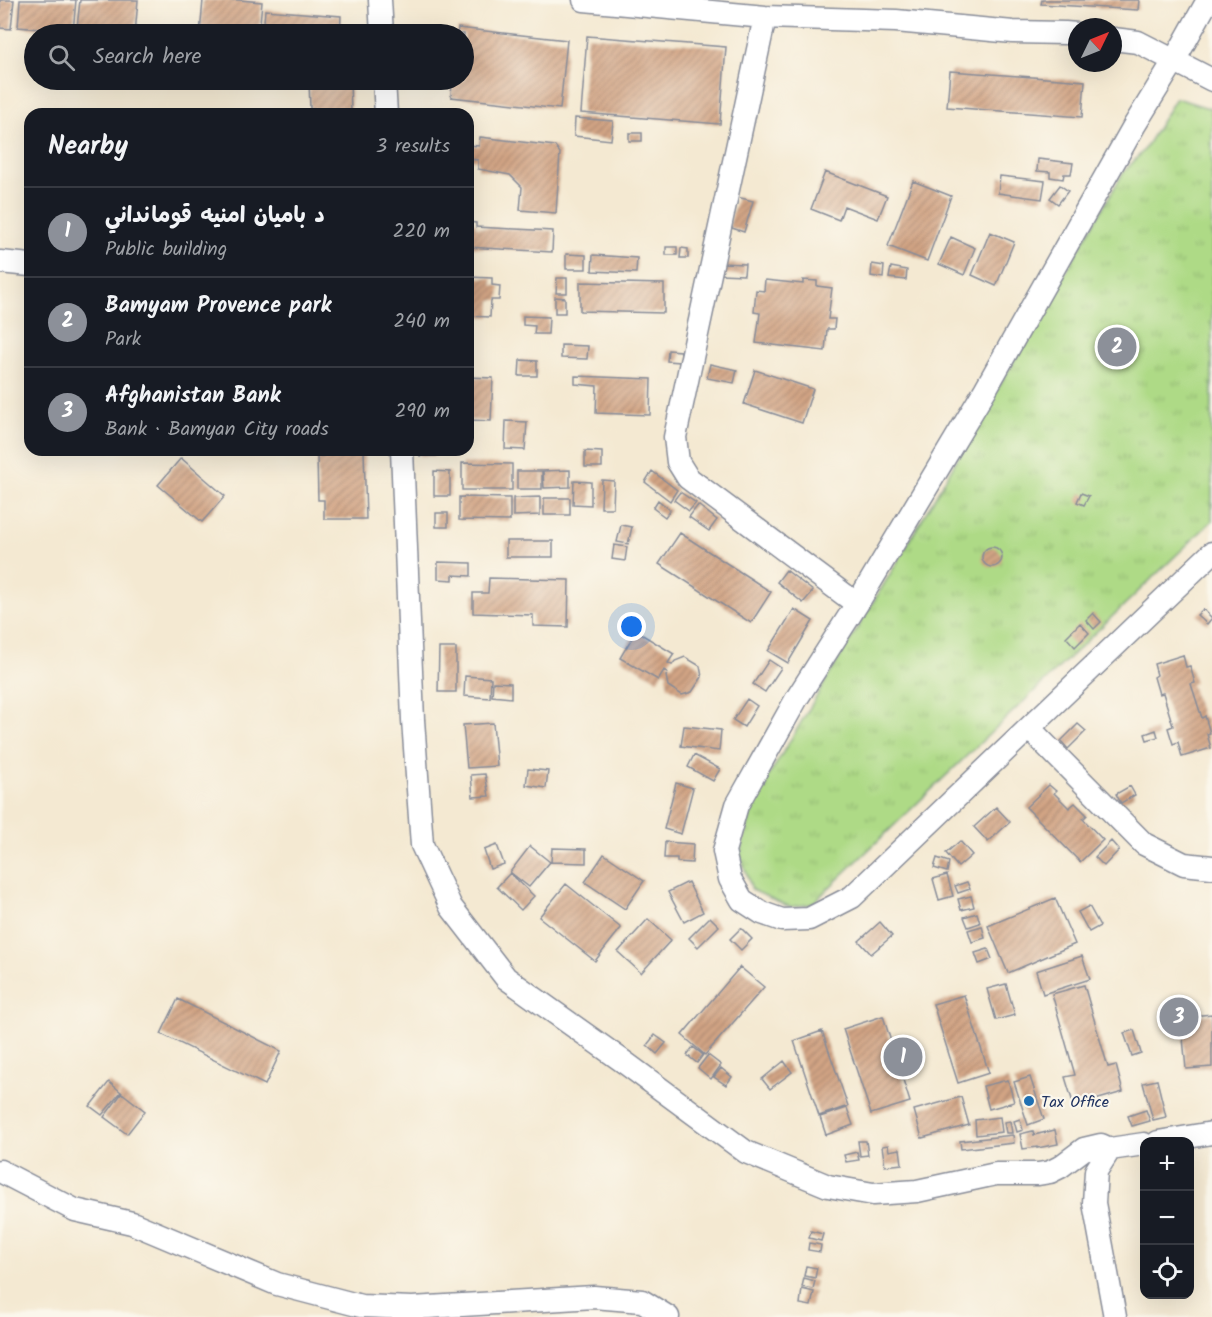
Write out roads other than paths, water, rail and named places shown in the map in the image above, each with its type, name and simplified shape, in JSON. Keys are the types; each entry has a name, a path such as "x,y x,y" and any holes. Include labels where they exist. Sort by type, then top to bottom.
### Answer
{"street":[{"path":"380,0 381,24"},
{"path":"584,0 765,17 896,21 1013,32 1068,33"},
{"path":"1207,1 985,390 857,604 797,698 737,805 724,851 730,879 742,900 762,913 782,920 809,919 852,897 1212,553"},
{"path":"765,17 675,437 678,462 688,478 857,604"},
{"path":"1122,40 1138,42 1212,80"},
{"path":"385,90 386,108"},
{"path":"0,262 24,264"},
{"path":"402,456 413,720 423,844 451,907 506,978 746,1152 828,1186 873,1194 917,1191 996,1174 1050,1172 1084,1149 1101,1145 1110,1149 1140,1145"},
{"path":"1029,728 1144,844 1184,864 1212,867"},
{"path":"1188,1137 1212,1133"},
{"path":"1110,1149 1096,1171 1094,1203 1115,1317"},
{"path":"0,1171 75,1210 132,1223 277,1284 361,1306 411,1308 594,1297 642,1301 668,1317"}],"place":[{"name":"Bamyam Provence park","path":"1117,347"},
{"name":"Afghanistan Bank","path":"1179,1017"},
{"name":"د بامیان امنیه قومانداني","path":"903,1057"},
{"name":"Tax Office","path":"1029,1101"}]}
